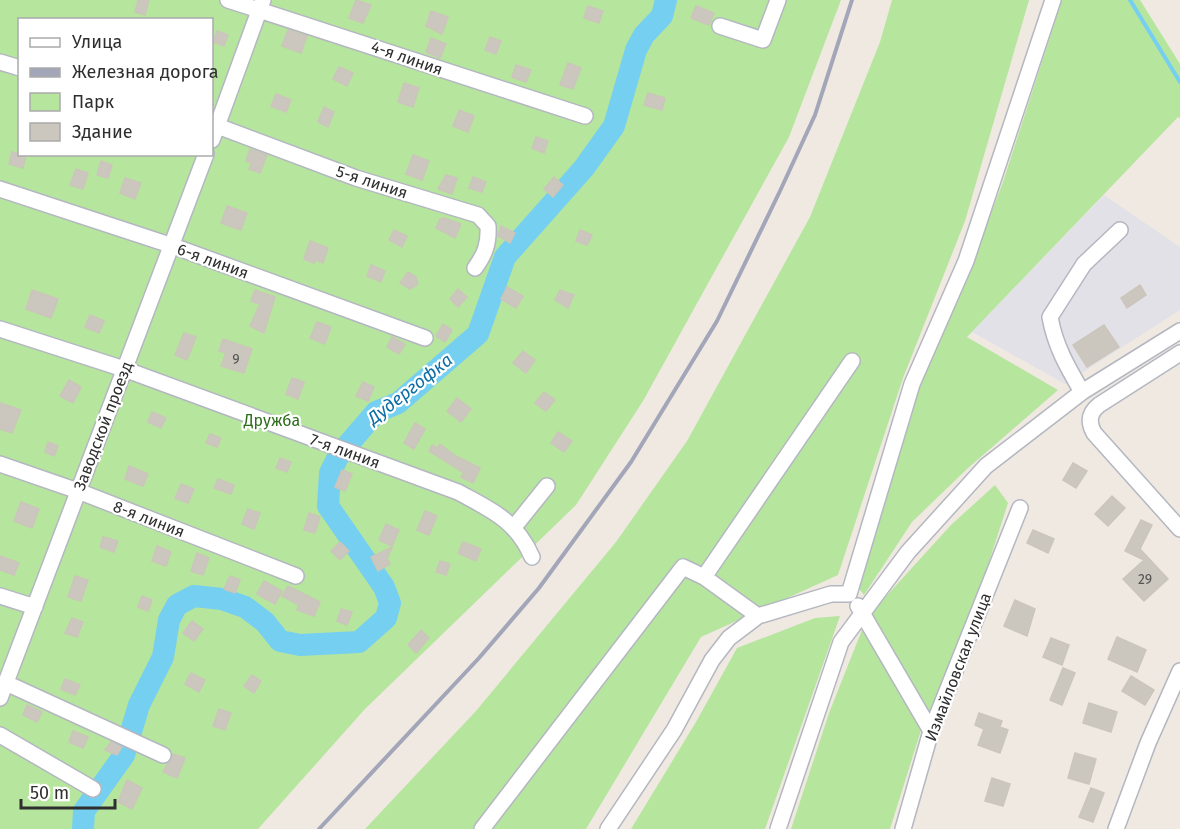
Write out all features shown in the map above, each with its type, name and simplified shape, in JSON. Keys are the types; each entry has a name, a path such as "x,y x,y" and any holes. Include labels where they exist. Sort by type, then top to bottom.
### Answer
{"street":[{"name":"4-я линия","path":"228,0 261,4 585,116"},
{"path":"720,26 763,40 778,0"},
{"path":"849,594 912,384 966,261 1053,0"},
{"path":"214,124 261,4"},
{"path":"0,62 18,67"},
{"name":"5-я линия","path":"214,124 356,178 478,215 488,226 489,237 486,253 475,268"},
{"name":"Заводской проезд","path":"3,691 205,156"},
{"name":"6-я линия","path":"0,189 173,246 425,338"},
{"path":"1082,392 1060,353 1050,317 1083,264 1120,230"},
{"name":"7-я линия","path":"0,329 124,369 458,492 508,520 524,538 532,557"},
{"path":"778,829 842,642 908,552 986,466 1082,392 1180,331"},
{"path":"1180,353 1092,412 1090,425 1094,433 1180,529"},
{"path":"704,577 852,361"},
{"name":"8-я линия","path":"0,464 78,491 296,576"},
{"path":"514,527 547,486"},
{"name":"Измайловская улица","path":"903,829 932,731 1020,508"},
{"path":"482,829 683,567 704,577 758,616"},
{"path":"608,829 674,730 712,660 729,638 758,616 831,594 849,594"},
{"path":"849,594 932,731"},
{"path":"0,596 34,607"},
{"path":"1116,829 1148,743 1180,671"},
{"path":"3,691 119,734 163,755"},
{"path":"0,735 93,789"}],"shaded area":[{"path":"1104,195 1180,247 1180,310 1065,384 972,332"}],"green space":[{"name":"Дружба","path":"0,0 841,0 789,137 643,401 576,505 365,709 258,829 0,829"},
{"path":"892,0 1029,0 965,221 903,378 838,575 701,637 586,829 365,829 476,711 616,542 687,441 810,217 880,42"},
{"path":"1062,0 1140,0 1180,64 1180,118 1178,117 967,337 1058,390 968,468 912,522 864,595 857,586 920,380 944,323 960,295 1003,182"},
{"path":"995,485 1008,503 979,593 937,706 929,713 870,614 951,525"},
{"path":"840,616 765,829 631,829 696,722 737,648 815,618"},
{"path":"862,630 922,727 890,829 791,829 829,713"}],"building":[{"path":"138,0 149,0 145,15 135,12"},
{"path":"356,0 371,5 363,23 349,18"},
{"path":"588,6 603,11 599,23 584,18"},
{"path":"696,6 714,13 709,25 691,18"},
{"path":"431,11 448,17 442,34 426,26"},
{"path":"288,30 307,36 301,53 282,46"},
{"path":"217,31 228,35 224,46 213,42"},
{"path":"490,37 501,41 496,54 485,50"},
{"path":"431,38 446,44 440,58 426,52"},
{"path":"568,63 581,68 573,89 560,85"},
{"path":"516,65 531,70 526,82 512,77"},
{"path":"339,67 353,73 347,86 333,79"},
{"path":"404,83 419,88 413,107 398,102"},
{"path":"648,93 665,98 662,110 644,105"},
{"path":"276,94 291,100 286,112 271,106"},
{"path":"324,107 334,112 328,127 318,122"},
{"path":"459,110 474,116 468,132 453,126"},
{"path":"536,137 548,141 544,153 532,148"},
{"path":"250,149 267,155 260,173 249,169 252,163 246,161"},
{"path":"12,152 18,153 18,156 26,156 23,168 9,164"},
{"path":"413,155 429,161 422,180 406,174"},
{"path":"101,161 112,165 108,178 97,175"},
{"path":"76,169 88,173 83,189 70,185"},
{"path":"446,175 457,178 452,194 438,189"},
{"path":"473,177 486,182 482,192 469,188"},
{"path":"554,177 563,185 553,197 544,189"},
{"path":"125,178 141,183 135,199 120,193"},
{"path":"227,206 247,213 241,230 221,223"},
{"path":"444,218 461,224 455,238 436,228 440,219"},
{"path":"501,226 515,233 510,243 498,236"},
{"path":"394,230 407,236 402,247 389,240"},
{"path":"580,230 592,235 587,245 576,241"},
{"path":"310,241 328,248 323,263 316,260 314,263 304,259"},
{"path":"371,265 385,271 381,282 367,276"},
{"path":"408,272 416,277 418,284 410,289 400,283"},
{"path":"1140,285 1146,295 1127,308 1121,298"},
{"path":"507,287 523,296 516,308 501,299"},
{"path":"458,289 467,297 458,307 450,299"},
{"path":"32,290 58,299 51,318 26,309"},
{"path":"255,290 275,297 264,333 250,326 260,304 251,301"},
{"path":"560,290 574,295 568,308 555,300"},
{"path":"90,315 104,321 99,333 85,327"},
{"path":"317,322 331,327 325,344 310,338"},
{"path":"443,324 452,330 445,342 436,336"},
{"path":"1104,325 1119,347 1087,367 1073,345"},
{"path":"184,333 196,337 187,360 175,355"},
{"path":"392,337 405,344 399,354 387,347"},
{"path":"223,339 252,349 244,373 221,366 226,353 219,351"},
{"path":"523,351 535,360 526,373 513,363"},
{"path":"292,378 304,382 298,399 286,394"},
{"path":"69,380 81,387 73,403 60,396"},
{"path":"363,382 374,387 368,401 356,396"},
{"path":"544,392 555,400 546,411 535,403"},
{"path":"457,398 471,409 461,422 447,411"},
{"path":"0,403 21,410 12,433 0,429"},
{"path":"152,412 166,418 161,428 148,422"},
{"path":"415,423 425,429 414,449 404,443"},
{"path":"558,432 572,441 564,452 551,443"},
{"path":"210,434 221,438 217,447 206,443"},
{"path":"48,442 58,446 54,456 45,452"},
{"path":"440,444 454,455 480,468 473,483 461,477 464,473 429,451 432,445 438,448"},
{"path":"280,458 291,462 287,472 276,468"},
{"path":"1073,463 1087,471 1076,488 1063,480"},
{"path":"129,466 148,474 143,486 125,479"},
{"path":"342,470 352,474 345,491 335,487"},
{"path":"218,479 234,485 231,494 214,488"},
{"path":"181,484 194,489 188,503 175,498"},
{"path":"1112,496 1125,508 1108,526 1095,514"},
{"path":"21,502 39,509 32,528 14,521"},
{"path":"248,509 260,513 254,529 242,524"},
{"path":"425,511 437,516 429,535 417,530"},
{"path":"309,513 320,517 315,533 304,530"},
{"path":"1141,520 1152,525 1140,549 1168,579 1144,601 1123,579 1144,560 1125,551"},
{"path":"386,524 399,530 392,546 379,540"},
{"path":"1033,530 1054,539 1048,553 1027,543"},
{"path":"103,537 118,541 114,552 100,547"},
{"path":"340,542 349,551 340,560 331,551"},
{"path":"463,542 481,549 476,561 458,553"},
{"path":"157,546 171,552 166,566 152,561"},
{"path":"392,547 387,558 390,564 378,571 371,557"},
{"path":"197,553 209,558 203,575 191,571"},
{"path":"0,556 19,563 14,575 0,570"},
{"path":"440,561 450,564 446,575 436,572"},
{"path":"75,576 88,580 81,601 68,597"},
{"path":"230,576 240,580 235,593 224,589"},
{"path":"264,581 282,591 275,604 257,594"},
{"path":"288,586 320,602 314,616 297,610 299,605 282,596"},
{"path":"142,596 152,600 148,611 138,607"},
{"path":"1015,600 1035,609 1027,636 1004,626"},
{"path":"341,609 352,612 347,625 337,621"},
{"path":"72,618 83,622 77,637 65,633"},
{"path":"192,621 203,629 194,641 183,633"},
{"path":"421,630 429,638 416,653 408,645"},
{"path":"1117,637 1146,650 1137,672 1108,659"},
{"path":"1051,638 1069,645 1062,665 1043,657"},
{"path":"1063,668 1075,673 1062,705 1050,700"},
{"path":"191,673 205,680 199,692 185,684"},
{"path":"252,675 261,681 254,693 244,686"},
{"path":"1131,676 1154,690 1145,705 1122,691"},
{"path":"65,679 80,685 75,695 61,689"},
{"path":"1089,703 1117,712 1111,732 1083,723"},
{"path":"27,705 42,712 37,722 23,715"},
{"path":"219,709 231,713 225,730 213,726"},
{"path":"979,713 1002,721 1000,727 1008,730 1000,753 978,745 984,729 975,725"},
{"path":"73,731 88,737 83,748 69,742"},
{"path":"111,742 122,747 117,755 105,750"},
{"path":"1075,753 1096,759 1089,784 1068,778"},
{"path":"173,754 185,758 177,778 163,772"},
{"path":"992,778 1010,784 1003,806 985,801"},
{"path":"127,780 142,788 132,809 118,802"},
{"path":"1091,788 1104,793 1093,822 1079,817"}],"waterway":[{"name":"Дудергофка","path":"83,829 84,811 124,755 139,705 163,657 169,620 177,605 194,596 222,599 245,607 265,622 280,641 300,645 359,642 386,618 390,603 384,587 328,506 330,473 339,455 376,412 398,403 478,334 505,257 584,168 614,126 636,50 644,35 662,16 666,0"},
{"path":"1130,0 1180,82"}],"railway":[{"path":"319,829 479,658 539,588 631,462 717,321 780,191 815,115 852,0"}]}
